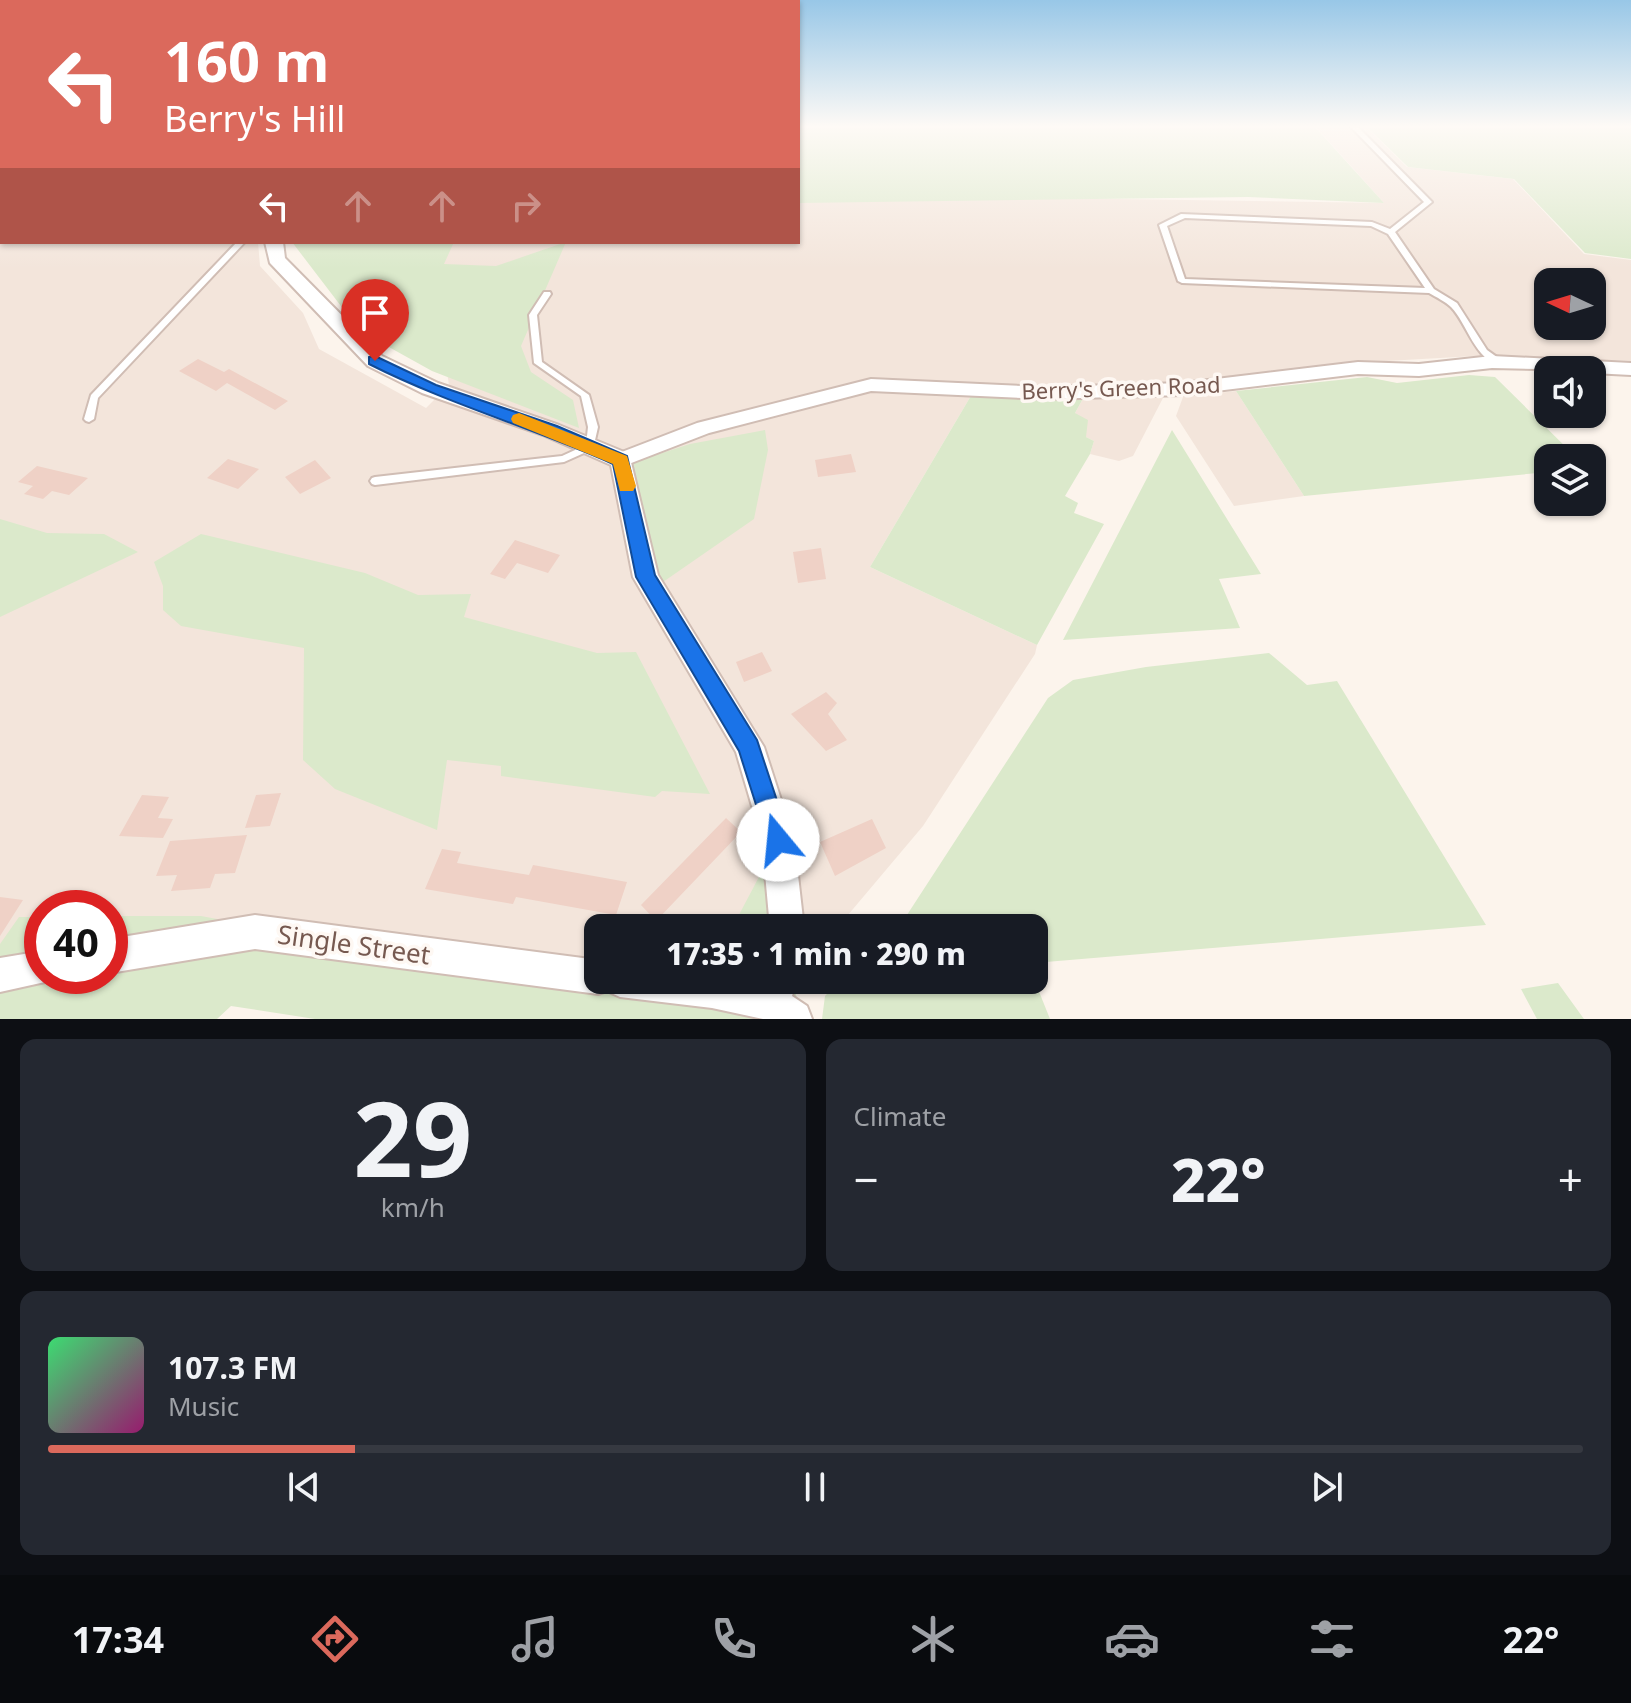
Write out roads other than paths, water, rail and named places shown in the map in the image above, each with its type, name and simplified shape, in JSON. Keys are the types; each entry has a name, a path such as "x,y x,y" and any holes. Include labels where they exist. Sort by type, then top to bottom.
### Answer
{"street":[{"path":"274,244 276,259 375,361 430,388 551,430 621,460 646,577 749,747 778,840 786,914"},
{"name":"Berry's Green Road","path":"621,460 704,428 871,385 1045,393 1183,389 1358,368 1419,370 1498,362 1631,369"},
{"name":"Single Street","path":"128,953 255,932 584,975"},
{"path":"0,975 24,971"},
{"path":"736,994 782,1001"}],"lane":[{"path":"1391,232 1428,202 1400,174"},
{"path":"1431,291 1182,281 1163,225 1184,216 1372,224 1391,232 1431,291 1454,305 1463,324 1484,352 1498,362"},
{"path":"89,419 94,397 239,244"},
{"path":"375,481 564,459 590,447 593,427 585,395 538,363 533,315 547,294"}]}
